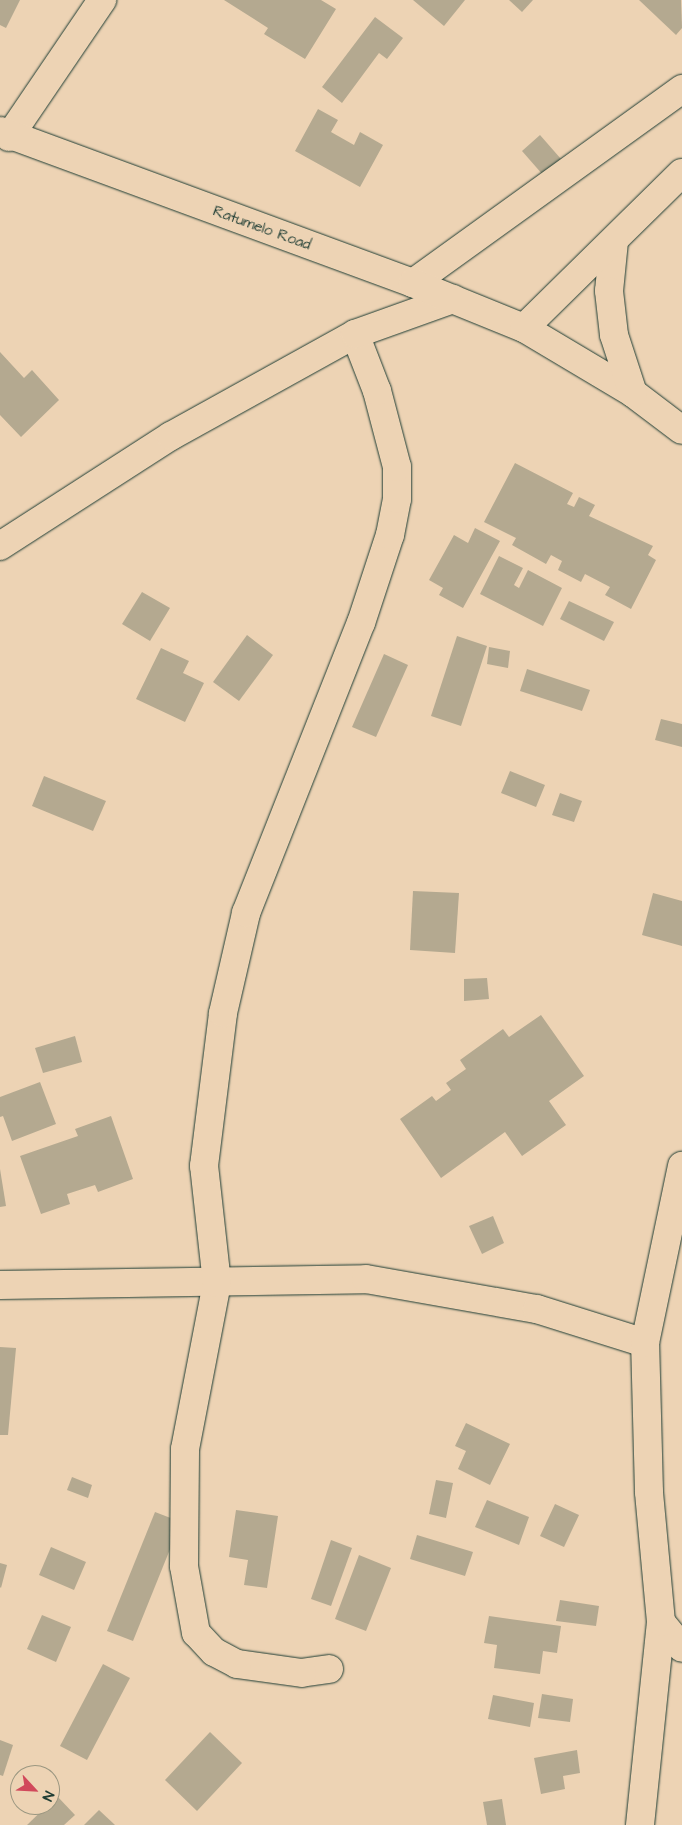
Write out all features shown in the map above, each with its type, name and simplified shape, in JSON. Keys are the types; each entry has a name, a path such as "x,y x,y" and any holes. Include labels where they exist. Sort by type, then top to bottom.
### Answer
{"street":[{"path":"3,139 102,0"},
{"path":"413,283 682,89"},
{"name":"Ratumelo Road","path":"3,139 413,283 524,328 633,393 682,430"},
{"path":"524,328 682,174"},
{"path":"614,241 609,290 614,336 633,393"},
{"path":"0,546 171,436 355,334 453,299"},
{"path":"329,1669 302,1673 238,1664 214,1652 196,1633 184,1566 185,1449 217,1283 204,1166 223,1013 246,913 367,606 397,499 397,467 377,391 355,334"},
{"path":"640,1825 660,1622 650,1492 645,1343 682,1166"},
{"path":"0,1285 217,1283 366,1279 537,1309 645,1343"},
{"path":"660,1622 682,1648"}],"building":[{"path":"0,0 20,0 6,28 0,25"},
{"path":"224,0 321,0 336,9 305,59 264,34 268,28"},
{"path":"413,0 465,0 444,26"},
{"path":"509,0 533,0 522,12"},
{"path":"639,0 681,0 682,28 676,35"},
{"path":"375,17 403,38 387,59 379,53 342,103 322,87"},
{"path":"318,109 338,120 331,132 354,145 360,132 383,145 360,187 295,151"},
{"path":"540,135 561,159 543,175 522,151"},
{"path":"0,352 24,378 32,370 59,400 21,437 0,415"},
{"path":"515,463 573,493 567,504 574,507 579,497 595,505 589,516 653,546 648,555 656,560 631,609 605,595 610,587 585,574 581,582 558,570 562,561 551,555 546,564 512,545 516,538 484,522"},
{"path":"475,528 500,541 463,608 439,595 443,588 429,580 454,535 468,543"},
{"path":"499,556 523,568 514,585 519,588 528,570 562,588 543,626 480,594"},
{"path":"142,592 170,608 150,641 122,624"},
{"path":"569,601 614,622 604,641 560,619"},
{"path":"247,635 273,655 239,701 213,682"},
{"path":"457,636 487,646 461,726 431,716"},
{"path":"489,647 510,651 508,668 487,664"},
{"path":"161,648 189,661 183,673 204,683 185,722 136,699"},
{"path":"384,654 408,665 376,737 352,727"},
{"path":"527,669 590,690 582,711 520,691"},
{"path":"661,719 682,724 682,747 655,740"},
{"path":"510,771 545,785 536,807 501,793"},
{"path":"44,776 106,801 93,831 32,806"},
{"path":"560,793 582,801 574,822 552,815"},
{"path":"413,891 459,893 455,953 410,950"},
{"path":"653,893 682,901 682,946 642,935"},
{"path":"487,978 489,999 464,1001 464,979"},
{"path":"541,1015 584,1076 549,1101 566,1125 522,1156 505,1132 441,1178 400,1119 432,1096 436,1101 451,1090 446,1083 466,1069 460,1060 503,1029 509,1037"},
{"path":"75,1036 82,1062 43,1073 35,1048"},
{"path":"40,1082 56,1124 12,1141 3,1116 0,1117 0,1097"},
{"path":"111,1116 133,1179 98,1192 95,1185 67,1194 70,1204 41,1214 20,1156 78,1136 75,1129"},
{"path":"0,1169 6,1206 0,1207"},
{"path":"493,1216 504,1243 482,1254 469,1226"},
{"path":"0,1347 16,1348 8,1435 0,1435"},
{"path":"466,1423 510,1444 490,1485 458,1469 466,1451 455,1446"},
{"path":"72,1477 92,1485 88,1498 67,1490"},
{"path":"436,1480 453,1483 446,1518 429,1514"},
{"path":"487,1500 529,1517 519,1545 475,1527"},
{"path":"555,1504 579,1515 564,1547 540,1536"},
{"path":"236,1510 278,1516 267,1588 244,1585 248,1560 229,1557"},
{"path":"155,1512 181,1522 133,1641 107,1631"},
{"path":"417,1535 473,1552 465,1576 410,1559"},
{"path":"331,1540 352,1548 331,1606 311,1599"},
{"path":"51,1547 86,1562 74,1590 39,1575"},
{"path":"359,1555 391,1568 366,1631 335,1619"},
{"path":"0,1563 7,1565 1,1588 0,1587"},
{"path":"560,1600 599,1606 596,1626 556,1621"},
{"path":"42,1615 71,1627 56,1662 27,1649"},
{"path":"489,1616 561,1626 557,1653 543,1651 540,1674 494,1668 497,1645 484,1643"},
{"path":"103,1664 130,1678 87,1760 60,1746"},
{"path":"542,1694 573,1699 570,1722 538,1718"},
{"path":"493,1695 534,1703 530,1727 488,1719"},
{"path":"210,1732 242,1763 197,1811 165,1780"},
{"path":"0,1740 13,1745 3,1776 0,1775"},
{"path":"577,1750 580,1773 563,1776 565,1789 541,1794 534,1758"},
{"path":"60,1799 75,1815 64,1825 27,1825 37,1815 60,1815"},
{"path":"502,1799 506,1825 487,1825 483,1802"},
{"path":"99,1810 115,1825 84,1825"}]}
